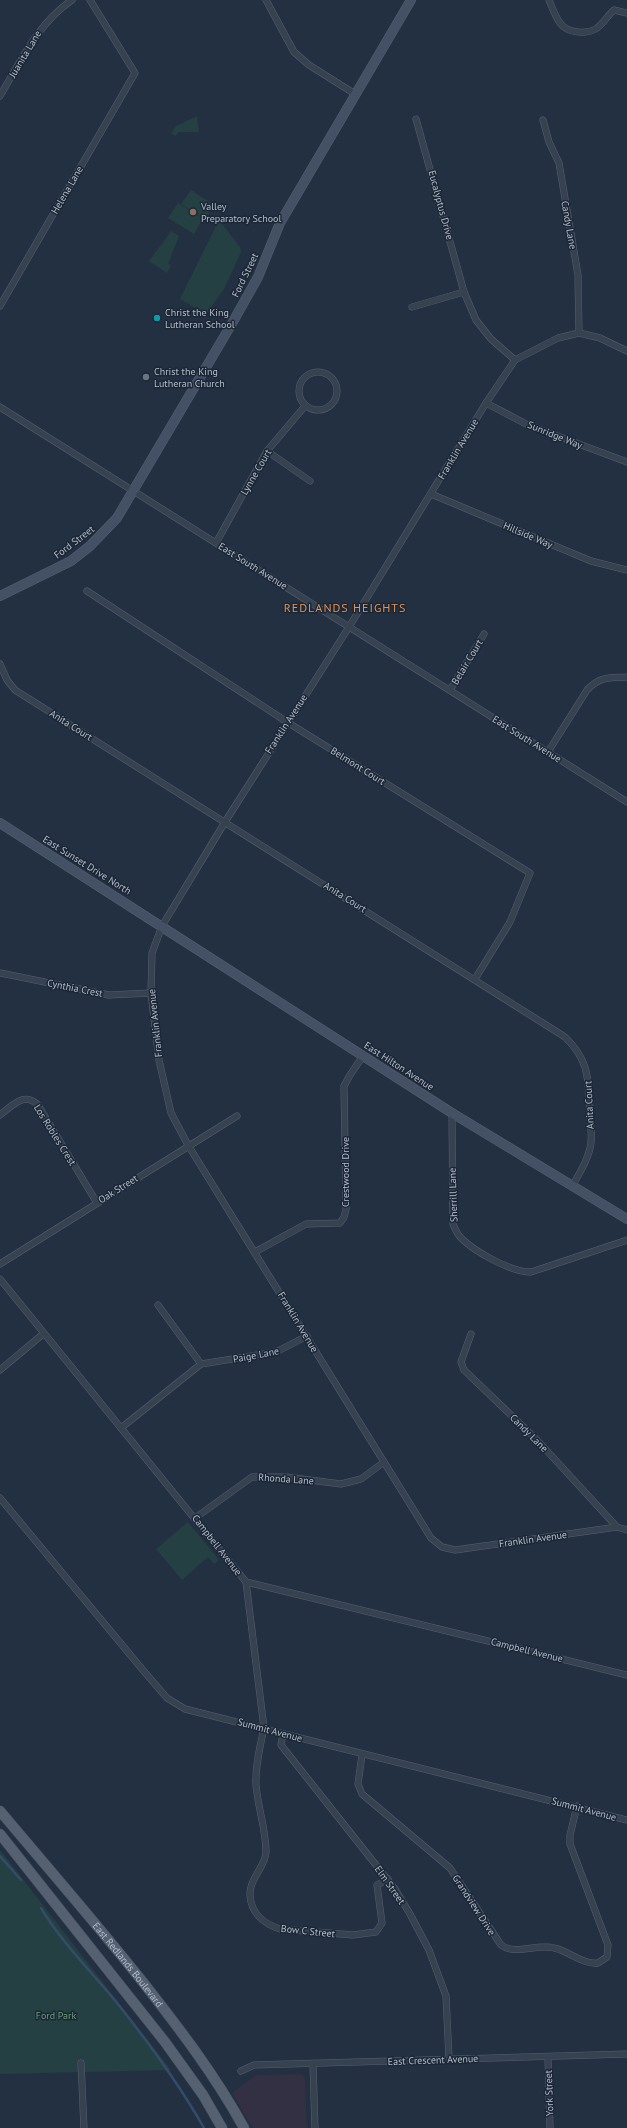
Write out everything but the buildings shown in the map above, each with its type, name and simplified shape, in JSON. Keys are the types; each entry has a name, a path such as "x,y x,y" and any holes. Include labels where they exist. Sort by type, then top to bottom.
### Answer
{"main road":[{"name":"East Redlands Boulevard","path":"0,1811 184,2035 233,2108 244,2128"},
{"name":"East Redlands Boulevard","path":"0,1834 165,2042 203,2095 222,2128"}],"street":[{"name":"Juanita Lane","path":"0,96 39,29 58,10 72,0"},
{"name":"Helena Lane","path":"0,306 135,73 90,0"},
{"path":"266,0 294,52 309,65 355,94"},
{"name":"Ford Street","path":"0,596 53,571 90,546 113,522 134,492 258,277 280,223 411,0"},
{"path":"549,0 560,23 572,30 581,32 591,32 599,27 614,10 627,13"},
{"name":"Eucalyptus Drive","path":"416,119 464,292 476,320 491,339 515,360"},
{"name":"Candy Lane","path":"543,120 549,142 559,163 562,179 578,275 580,333"},
{"path":"412,307 464,292"},
{"path":"580,333 600,338 627,351"},
{"name":"Franklin Avenue","path":"580,333 553,341 515,360 486,403 350,627 287,722 162,926 152,953 151,993 159,1060 171,1113 188,1145 431,1538 442,1547 455,1550 617,1528 627,1530"},
{"path":"317,372 331,377 337,387 335,399 332,404 328,407 316,410 306,406 300,398 299,389 304,377 317,372"},
{"name":"Sunridge Way","path":"486,403 528,425 627,462"},
{"name":"Lynne Court","path":"216,543 267,451 306,406"},
{"name":"East South Avenue","path":"0,407 627,802"},
{"path":"267,451 310,480"},
{"name":"Hillside Way","path":"431,494 591,561 627,570"},
{"name":"Belmont Court","path":"88,591 287,722 530,873 510,922 475,979"},
{"name":"Belair Court","path":"450,690 484,634"},
{"name":"Anita Court","path":"0,664 7,680 15,690 565,1037 579,1052 587,1071 591,1143 584,1164 573,1185"},
{"path":"548,752 587,690 594,682 603,679 627,677"},
{"name":"East Sunset Drive North","path":"0,823 162,926"},
{"name":"East Hilton Avenue","path":"162,926 452,1113 627,1219"},
{"name":"Cynthia Crest","path":"0,973 109,995 151,993"},
{"name":"Crestwood Drive","path":"255,1252 306,1224 334,1225 340,1223 344,1217 346,1209 344,1086 363,1056"},
{"name":"Los Robles Crest","path":"0,1115 20,1100 26,1098 32,1099 38,1105 97,1203"},
{"name":"Sherrill Lane","path":"452,1113 453,1224 459,1237 466,1243 512,1270 531,1272 627,1240"},
{"name":"Oak Street","path":"0,1264 188,1145 237,1116"},
{"name":"Campbell Avenue","path":"0,1279 43,1334 246,1582 627,1675"},
{"path":"158,1305 201,1364"},
{"path":"0,1370 43,1334"},
{"name":"Candy Lane","path":"471,1334 461,1362 464,1370 537,1440 617,1528"},
{"name":"Paige Lane","path":"121,1428 201,1364 276,1352 307,1336"},
{"name":"Rhonda Lane","path":"195,1518 252,1477 286,1477 341,1484 361,1479 384,1462"},
{"name":"Summit Avenue","path":"0,1498 167,1698 185,1709 264,1728 362,1755 577,1806 627,1820"},
{"path":"246,1582 264,1728"},
{"name":"Bow C Street","path":"264,1728 259,1747 256,1784 266,1854 253,1880 250,1894 253,1906 259,1918 269,1926 280,1929 353,1935 376,1932 382,1923 377,1885 388,1879"},
{"name":"Elm Street","path":"283,1734 281,1745 388,1879 429,1950 446,1996 449,2059"},
{"name":"Grandview Drive","path":"362,1755 358,1784 362,1794 450,1868 501,1945 510,1949 552,1947 589,1962 598,1963 607,1957 609,1949 570,1844 570,1835 577,1806"},
{"name":"East Crescent Avenue","path":"240,2072 254,2065 627,2054"},
{"name":"York Street","path":"548,2057 550,2128"},
{"path":"81,2063 84,2128"},
{"path":"313,2064 315,2128"}],"shaded area":[{"path":"300,2074 304,2076 305,2080 307,2128 253,2128 232,2093 256,2075"}],"green space":[{"path":"197,116 199,132 178,132 176,136 171,133 176,126"},
{"path":"191,190 214,205 205,220 181,204"},
{"path":"178,203 203,219 194,234 168,218"},
{"path":"219,220 240,247 241,252 224,289 206,314 180,299"},
{"path":"171,231 179,236 168,264 171,265 167,273 149,261"},
{"path":"188,1522 219,1560 214,1564 208,1557 182,1580 156,1549"},
{"name":"Ford Park","path":"0,1850 171,2070 0,2074"}],"waterway":[{"path":"0,1856 21,1880"},
{"path":"41,1908 58,1933 117,2003 152,2049 174,2080 204,2128"}],"place":[{"name":"Valley Preparatory School","path":"193,212"},
{"name":"Christ the King Lutheran School","path":"157,318"},
{"name":"Christ the King Lutheran Church","path":"146,377"}],"district":[{"name":"REDLANDS HEIGHTS","path":"345,607"}]}
